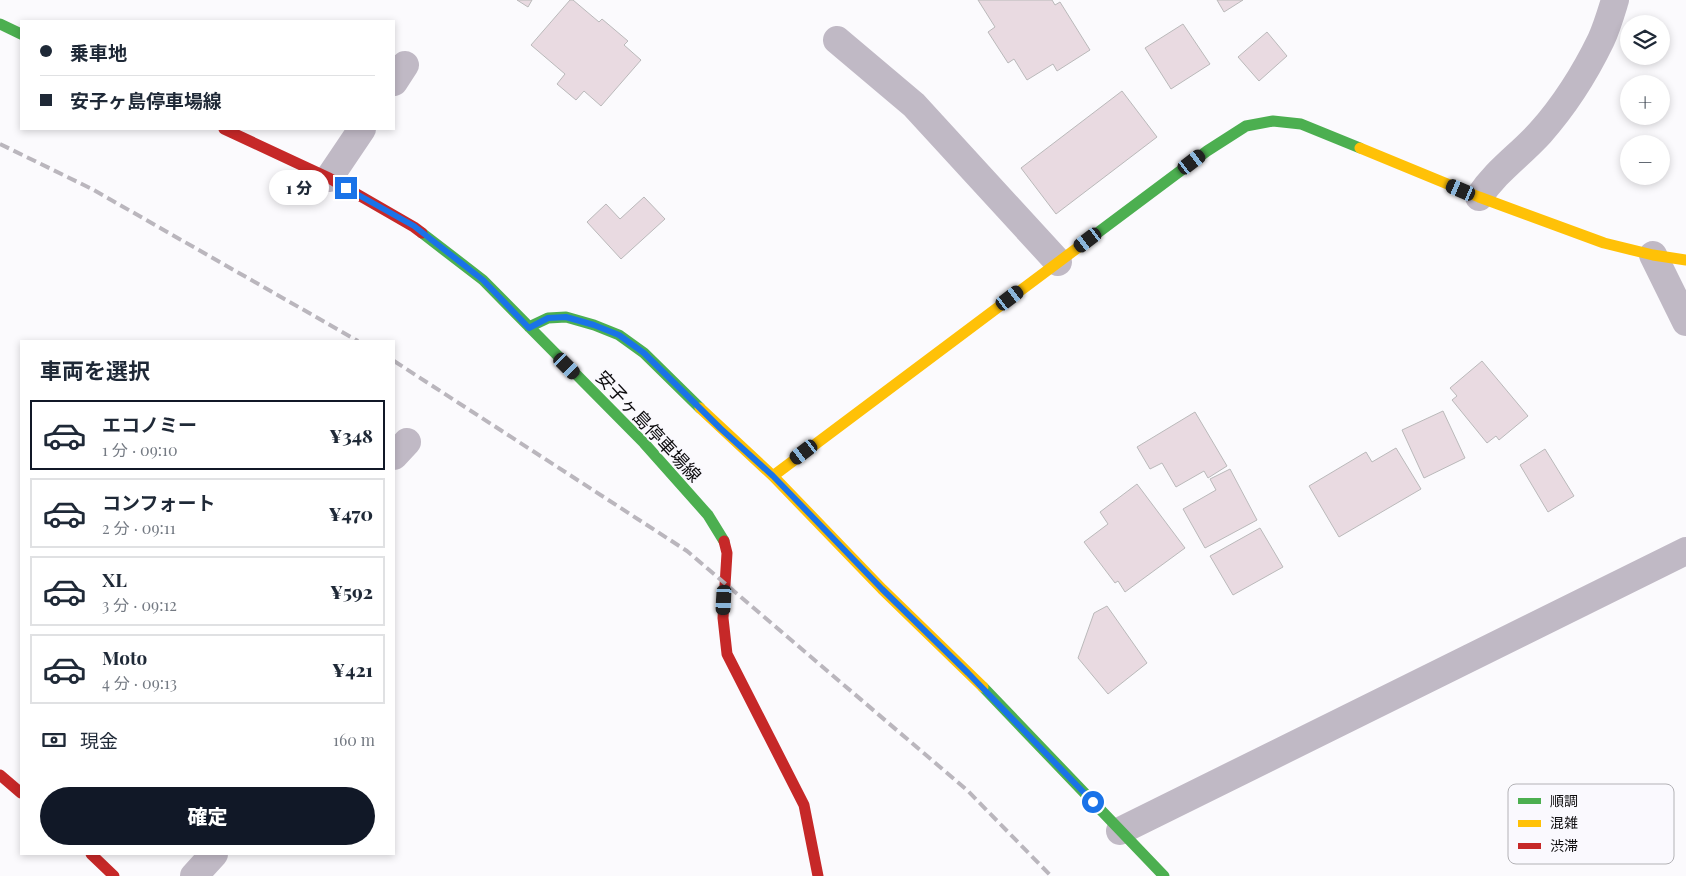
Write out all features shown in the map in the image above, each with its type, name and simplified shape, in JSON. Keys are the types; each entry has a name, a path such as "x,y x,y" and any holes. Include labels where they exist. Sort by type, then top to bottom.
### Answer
{"main road":[{"path":"0,24 20,34"},
{"path":"773,476 1207,151 1246,126 1273,121 1301,124 1478,197 1604,243 1653,255 1686,260"},
{"name":"安子ヶ島停車場線","path":"226,130 328,178 414,226 483,280 644,443 708,515 723,539 727,553 723,618 727,654 804,806 818,876"},
{"path":"529,328 548,318 566,317 619,335 644,353 720,428 773,476 882,589 968,673 1164,876"},
{"path":"0,775 20,792"},
{"path":"92,855 114,876"}],"street":[{"path":"1478,197 1489,182 1539,133 1563,103 1582,75 1601,39 1616,0"},
{"path":"837,40 914,105 1058,262"},
{"path":"328,178 361,130"},
{"path":"1653,255 1686,322"},
{"path":"1120,830 1686,551"},
{"path":"194,876 213,855"}],"building":[{"path":"517,0 532,0 528,7"},
{"path":"570,0 573,0 599,22 602,19 628,41 624,45 641,60 601,106 584,91 576,100 557,84 565,74 531,45"},
{"path":"978,0 1052,0 1055,5 1060,2 1090,50 1057,71 1053,64 1027,80 1014,59 1008,63 988,32 995,27"},
{"path":"1217,0 1243,0 1224,12"},
{"path":"1183,24 1210,64 1171,89 1145,48"},
{"path":"1267,32 1287,56 1259,81 1238,57"},
{"path":"1122,91 1157,137 1056,214 1021,168"},
{"path":"644,197 665,219 621,259 587,222 606,204 620,219"},
{"path":"1482,361 1528,416 1499,440 1496,436 1487,443 1452,400 1457,396 1450,388"},
{"path":"1443,411 1465,458 1424,478 1402,430"},
{"path":"1195,412 1227,466 1208,478 1204,471 1176,487 1162,463 1150,469 1137,447"},
{"path":"1396,448 1421,489 1339,537 1309,486 1366,452 1372,462"},
{"path":"1545,449 1574,496 1548,512 1520,465"},
{"path":"1230,469 1257,520 1205,548 1183,509 1216,490 1210,479"},
{"path":"1137,484 1185,548 1125,592 1118,581 1115,583 1084,542 1108,524 1100,512"},
{"path":"1260,528 1283,567 1233,595 1210,556"},
{"path":"1107,606 1147,663 1108,694 1078,658 1094,613"}],"railway":[{"path":"0,144 92,189 356,340"},
{"path":"395,362 687,551 968,791 1051,876"}],"traffic: fast":[{"path":"0,24 20,34"},
{"path":"1088,240 1207,151 1246,126 1273,121 1301,124 1360,148"},
{"path":"422,233 483,280 644,443 708,515 724,541"},
{"path":"529,327 548,318 566,317 619,335 644,353 700,408"},
{"path":"983,687 1164,876"}],"traffic: slow":[{"path":"1360,148 1479,197 1604,243 1653,255 1686,260"},
{"path":"773,476 1088,240"},
{"path":"700,408 773,476 882,589 983,687"}],"traffic: jam":[{"path":"226,130 329,178 422,233"},
{"path":"724,541 727,553 723,618 727,654 804,805 818,876"},
{"path":"0,775 20,792"},
{"path":"92,855 114,876"}],"route":[{"path":"346,188 414,226 483,280 529,328 548,318 566,317 619,335 644,353 720,428 773,476 1093,802"}]}
